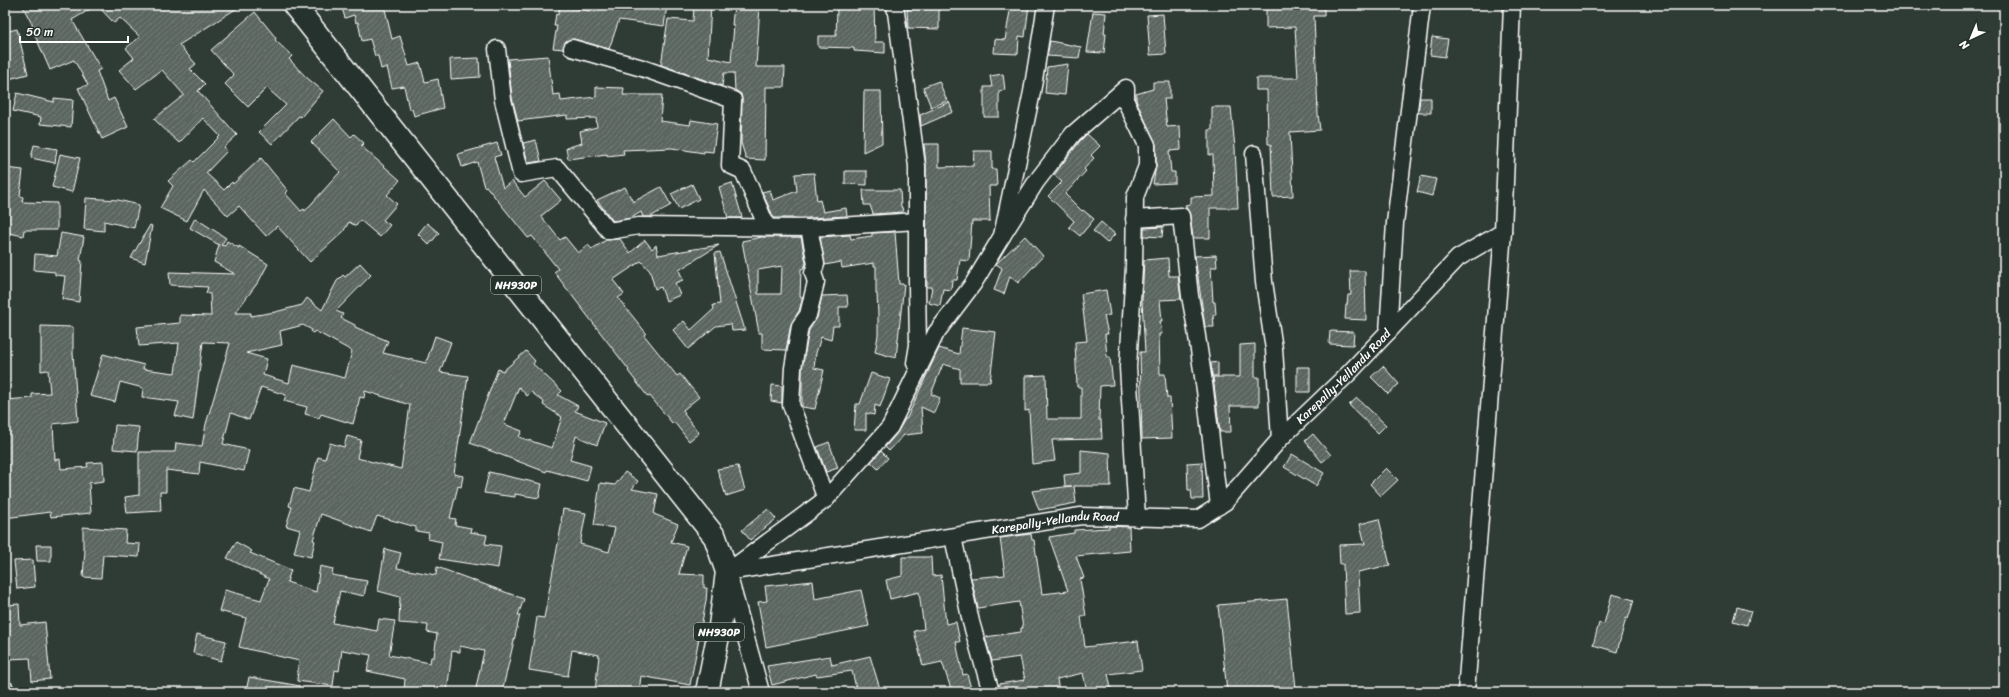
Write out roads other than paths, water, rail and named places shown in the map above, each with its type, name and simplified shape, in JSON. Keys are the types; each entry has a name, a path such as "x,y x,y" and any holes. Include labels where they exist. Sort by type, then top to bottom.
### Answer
{"highway":[{"name":"NH930P","path":"294,5 715,537 728,572 720,626 707,692"}],"street":[{"path":"895,5 917,166 918,345 910,384"},
{"path":"1002,236 1032,92 1046,5"},
{"path":"1388,332 1395,223 1422,5"},
{"path":"1466,692 1504,232 1512,5"},
{"path":"572,48 642,68 733,100 730,165 744,171 767,227"},
{"path":"497,49 503,100 521,174 557,168 609,231 639,226 809,228 917,221"},
{"path":"761,692 728,572 826,499 890,427 936,333 973,284 1036,182 1073,134 1126,88 1126,102 1147,145 1147,166 1135,197 1134,267 1128,367 1137,518"},
{"path":"1254,154 1264,282 1274,349 1280,439"},
{"path":"1134,219 1181,216 1189,290 1205,390 1219,506"},
{"path":"809,228 816,264 813,273 816,282 808,315 800,326 793,368 791,405 826,499"},
{"name":"Karepally-Yellandu Road","path":"728,572 1081,516 1198,519 1225,502 1280,439 1349,373 1458,258 1504,232"},
{"path":"953,537 971,622 991,692"}]}
